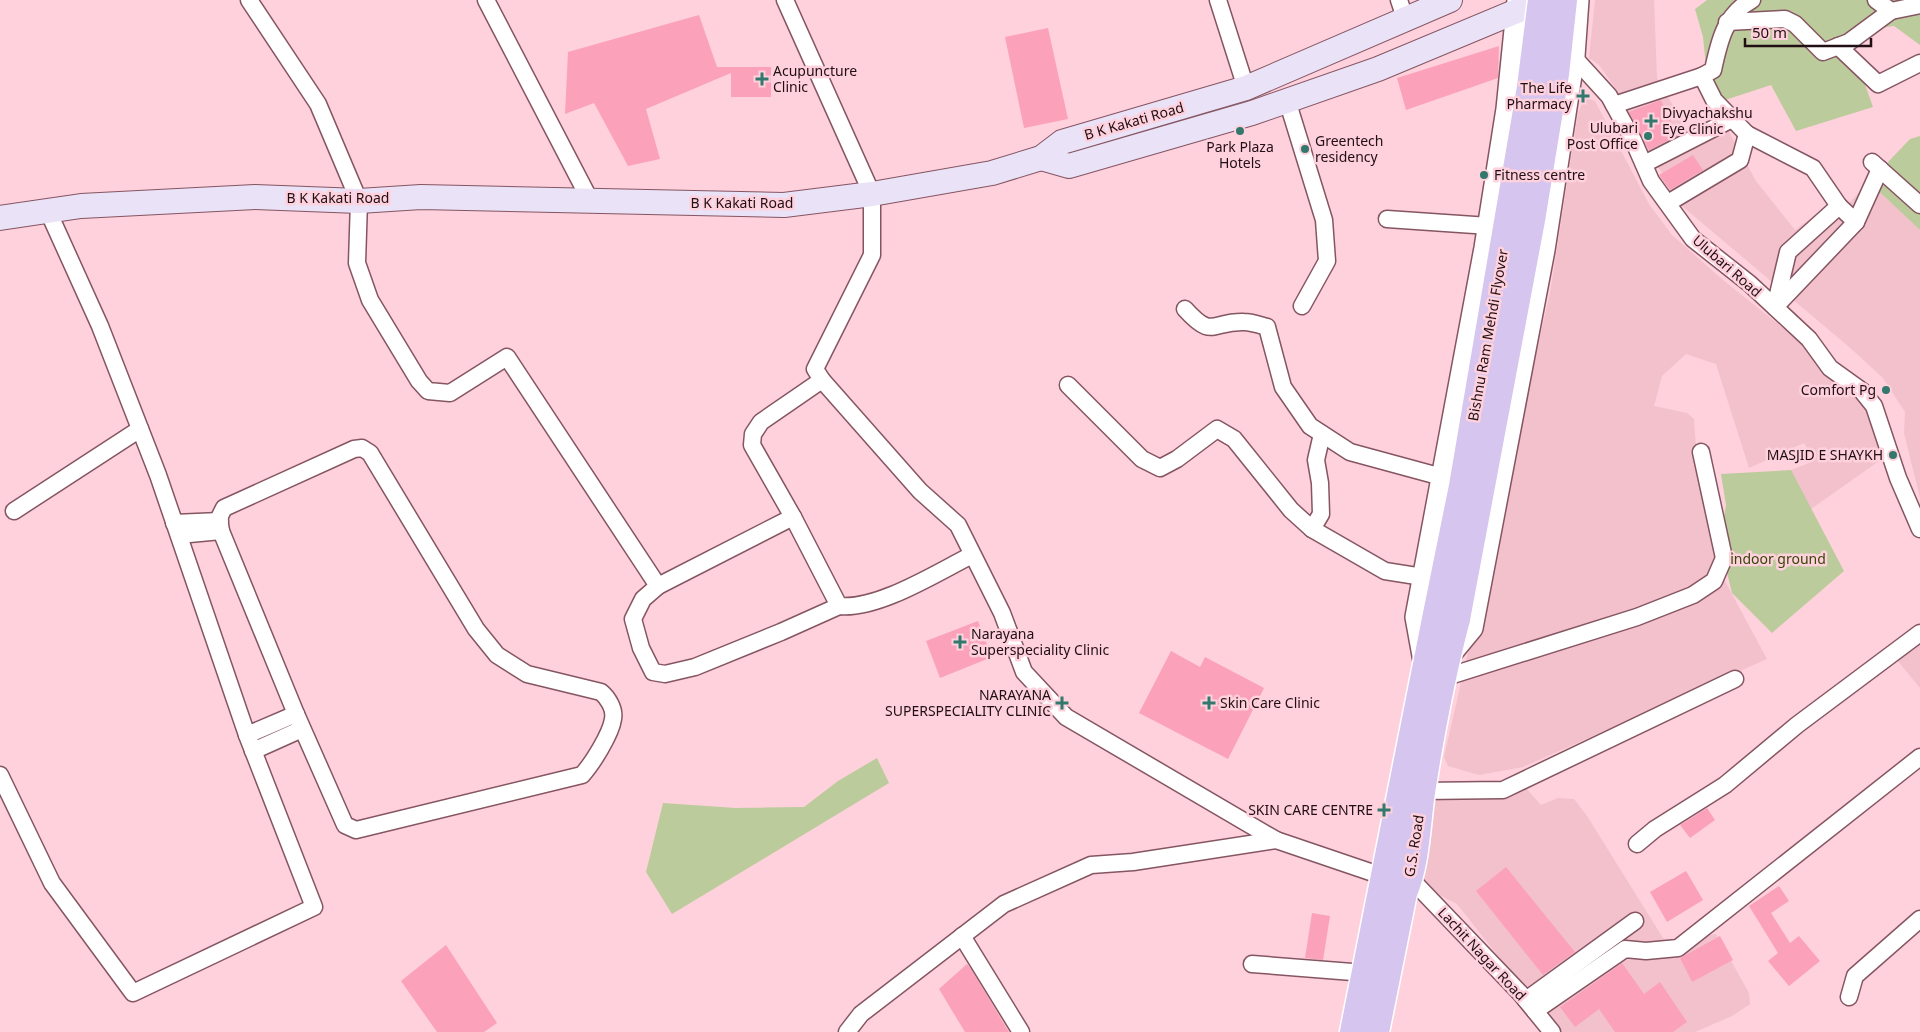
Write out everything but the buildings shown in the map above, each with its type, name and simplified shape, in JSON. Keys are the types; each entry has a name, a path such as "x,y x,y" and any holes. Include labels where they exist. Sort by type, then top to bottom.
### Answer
{"main road":[{"name":"B K Kakati Road","path":"0,218 81,206 255,197 358,201 421,196 784,205 872,194 992,172 1041,158 1062,142 1246,88 1403,10 1450,0"},
{"path":"1041,158 1069,166 1287,100 1378,69 1518,6 1540,0"},
{"name":"Bishnu Ram Mehdi Flyover","path":"1438,668 1462,486 1524,126 1540,0"},
{"name":"Bishnu Ram Mehdi Flyover","path":"1446,617 1532,220 1556,74 1564,0"},
{"name":"G.S. Road","path":"1376,1032 1404,893 1410,878 1438,668"},
{"name":"G.S. Road","path":"1353,1032 1385,877 1438,668"}],"street":[{"path":"250,0 318,104 358,201 357,262 370,300 419,381 428,391 450,393 507,357 658,586"},
{"path":"486,0 590,200"},
{"path":"785,0 872,194 872,255 815,369 822,380 920,491 958,524 1002,614 1024,672 1066,716 1276,840 1385,877"},
{"path":"1218,0 1246,88"},
{"path":"1438,668 1472,628 1550,215 1574,56 1578,0"},
{"path":"1614,105 1702,76 1713,70 1719,40 1727,22 1744,4 1752,0"},
{"path":"1876,0 1891,11"},
{"path":"1727,22 1784,19 1795,24 1823,52 1849,42 1891,11 1920,5"},
{"path":"1438,668 1416,617 1486,248 1507,110 1518,6"},
{"name":"Ulubari Road","path":"1518,6 1574,56 1614,105 1651,180 1693,239 1775,307 1809,339 1830,368 1862,391 1874,406 1898,478 1920,529"},
{"path":"1838,46 1878,84 1920,63"},
{"path":"1702,76 1714,100 1747,134 1813,168 1839,206 1856,222"},
{"path":"1287,100 1324,220 1327,261 1302,306"},
{"path":"1644,164 1732,119"},
{"path":"1668,204 1740,160 1747,134"},
{"path":"1775,307 1856,222 1876,165 1920,205"},
{"path":"1775,307 1788,252 1839,206"},
{"path":"0,775 52,882 133,993 314,907 247,735 177,529 140,429 100,326 48,211"},
{"path":"1387,219 1550,215"},
{"path":"1486,248 1543,256"},
{"path":"1185,309 1200,325 1210,328 1244,322 1267,327 1283,387 1310,426 1350,452 1442,477"},
{"path":"822,380 761,422 753,434 752,445 793,517 839,606"},
{"path":"1068,385 1142,459 1160,468 1177,460 1217,430 1234,439 1291,510 1312,529 1385,571 1423,578"},
{"path":"14,511 140,429"},
{"path":"1312,529 1320,514 1320,484 1316,460 1322,434"},
{"path":"362,448 370,453 476,629 497,655 527,674 601,692 611,705 613,719 593,762 582,775 356,830 344,825 299,721 220,526 224,508 354,449 362,448"},
{"path":"1438,668 1637,617 1693,595 1714,581 1724,558 1700,452"},
{"path":"793,517 658,586 643,599 633,619 641,648 653,672 665,674 704,664 839,606 852,607 877,602 972,555"},
{"path":"177,529 220,526"},
{"path":"1637,844 1655,829 1725,785 1797,725 1920,634"},
{"path":"1422,791 1503,790 1735,679"},
{"path":"247,735 299,721"},
{"path":"253,751 299,721"},
{"path":"1531,1006 1625,949 1646,951 1678,948 1920,757"},
{"path":"847,1032 862,1014 1004,904 1091,865 1133,862 1276,840"},
{"name":"Lachit Nagar Road","path":"1410,878 1531,1006 1552,1032"},
{"path":"1849,997 1855,976 1920,920"},
{"path":"1531,1006 1635,921"},
{"path":"962,936 1021,1032"},
{"path":"1252,964 1365,973"}],"shaded area":[{"path":"1595,0 1654,0 1657,78 1689,133 1723,121 1756,181 1795,230 1835,200 1847,205 1869,182 1920,230 1920,498 1904,433 1905,412 1883,378 1848,346 1682,206 1647,149 1616,89 1599,65 1589,58"},
{"path":"1585,97 1595,101 1649,204 1672,235 1723,280 1862,391 1878,438 1879,461 1811,509 1791,482 1791,470 1814,461 1804,443 1749,468 1716,364 1686,354 1662,376 1654,406 1687,413 1694,419 1698,475 1719,570 1767,659 1523,767 1479,775 1448,766 1444,757 1550,293 1578,113"},
{"path":"1920,628 1920,688 1888,649"},
{"path":"1529,781 1526,788 1541,805 1558,798 1574,799 1587,816 1668,946 1678,953 1708,935 1716,934 1749,993 1750,1004 1732,1016 1695,1032 1558,1032 1457,904 1428,889 1418,881 1433,799"}],"green space":[{"path":"1707,0 1920,0 1920,45 1894,26 1851,32 1850,42 1873,107 1796,131 1771,85 1710,105 1703,37 1695,9"},
{"path":"1920,136 1920,230 1869,182 1910,139"},
{"name":"indoor ground","path":"1791,470 1844,571 1772,633 1732,593 1720,544 1726,505 1721,474"},
{"path":"877,758 889,783 672,914 646,872 663,803 736,808 804,807 838,781"}],"place":[{"name":"Acupuncture Clinic","path":"762,79"},
{"name":"The Life Pharmacy","path":"1583,96"},
{"name":"Divyachakshu Eye Clinic","path":"1651,121"},
{"name":"Park Plaza Hotels","path":"1240,131"},
{"name":"Ulubari Post Office","path":"1648,136"},
{"name":"Greentech residency","path":"1305,149"},
{"name":"Fitness centre","path":"1484,175"},
{"name":"Comfort Pg","path":"1886,390"},
{"name":"MASJID E SHAYKH","path":"1893,455"},
{"name":"Narayana Superspeciality Clinic","path":"960,642"},
{"name":"NARAYANA SUPERSPECIALITY CLINIC","path":"1062,703"},
{"name":"Skin Care Clinic","path":"1209,703"},
{"name":"SKIN CARE CENTRE","path":"1384,810"}]}
